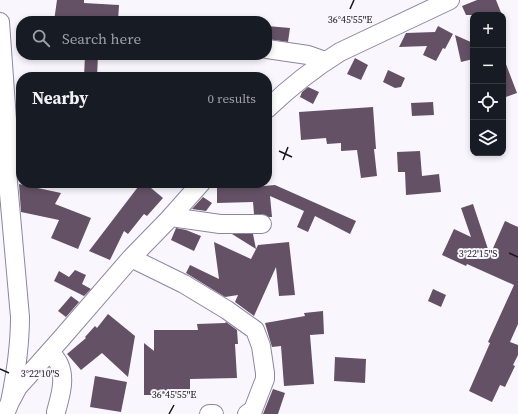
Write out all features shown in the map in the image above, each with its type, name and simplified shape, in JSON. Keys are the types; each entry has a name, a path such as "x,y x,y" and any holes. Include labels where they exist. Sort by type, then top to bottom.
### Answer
{"street":[{"path":"272,104 325,61 340,52 450,0"},
{"path":"0,22 6,120 7,171 20,317 20,340 17,366 8,408"},
{"path":"272,50 308,55 325,61"},
{"path":"8,408 18,388 27,377 131,258 197,188"},
{"path":"171,217 220,224 262,224"},
{"path":"131,258 184,284 227,310 255,330 260,346 265,379 253,410 247,414"},
{"path":"50,351 59,364 62,372 62,384 56,412"},
{"path":"209,414 214,414"}],"building":[{"path":"57,0 84,0 84,3 119,5 118,16 55,16"},
{"path":"477,0 496,0 501,12 470,12 470,15 466,15 462,6"},
{"path":"272,26 290,28 288,42 272,40"},
{"path":"438,26 453,34 445,49 443,48 436,61 423,55 427,46 399,47 406,33 435,32"},
{"path":"455,35 470,42 470,60 461,62"},
{"path":"355,58 368,65 361,80 347,74"},
{"path":"85,60 98,60 97,72 84,72"},
{"path":"506,64 517,93 506,97"},
{"path":"388,70 405,78 401,87 395,88 383,82"},
{"path":"308,87 319,92 313,104 300,97 302,92"},
{"path":"433,102 434,115 412,116 411,103"},
{"path":"373,107 376,149 374,149 377,176 361,178 357,150 341,151 341,143 327,144 326,138 301,140 299,112"},
{"path":"420,151 422,176 439,174 441,192 406,195 405,172 398,172 397,152"},
{"path":"272,185 275,185 356,221 350,234 315,216 308,232 297,227 304,211 270,196 272,217 262,214 254,214 253,202 217,203 217,188 272,188"},
{"path":"19,188 38,188 61,193 55,204 91,218 78,249 51,238 59,220 21,212"},
{"path":"137,188 151,188 163,198 147,216 144,214 128,234 124,231 110,260 89,251"},
{"path":"203,197 212,203 206,211 192,209"},
{"path":"473,204 490,255 505,221 518,227 518,324 510,342 518,345 518,355 513,365 515,366 505,387 500,385 492,402 469,391 490,343 488,342 514,285 467,264 466,266 442,255 454,229 471,237 461,208"},
{"path":"176,228 201,236 194,251 171,240"},
{"path":"232,234 253,234 256,249"},
{"path":"214,242 251,259 258,245 289,242 295,295 279,296 276,267 254,316 235,302 238,295 225,297 186,273 190,265 219,279"},
{"path":"75,270 86,275 82,284 91,289 84,296 54,281 59,271 69,277"},
{"path":"433,289 446,295 441,307 428,301"},
{"path":"71,296 79,302 66,317 58,311"},
{"path":"323,311 324,334 310,335 314,384 284,386 281,346 272,347 265,323 305,316 304,313"},
{"path":"108,314 135,336 128,377 102,353 81,370 67,354 86,338 85,337 95,326 97,328"},
{"path":"226,322 237,330 238,344 235,344 237,378 190,379 190,395 144,395 144,343 154,351 154,330 198,330 197,324"},
{"path":"335,357 366,359 365,383 334,381"},
{"path":"95,376 127,382 121,412 90,407"},
{"path":"273,389 285,393 278,414 263,414"}]}
